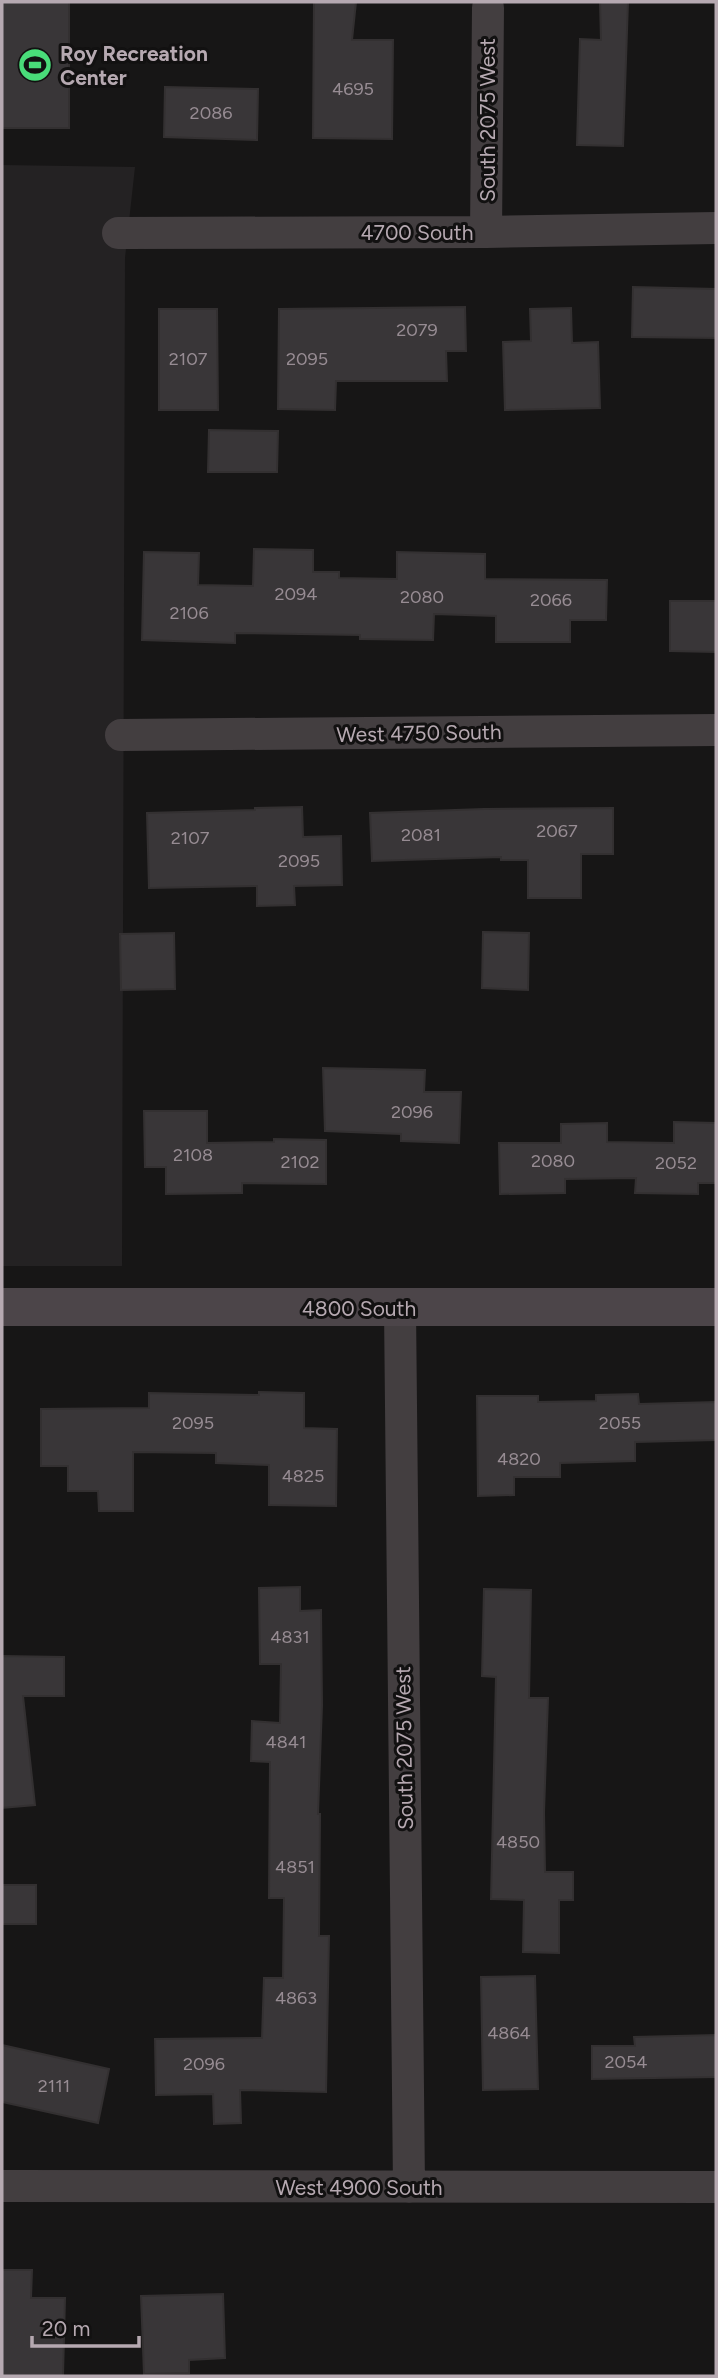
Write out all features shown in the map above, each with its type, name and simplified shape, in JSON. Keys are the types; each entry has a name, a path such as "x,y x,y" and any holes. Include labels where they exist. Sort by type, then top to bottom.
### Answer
{"main road":[{"name":"4800 South","path":"2,1307 716,1307"}],"street":[{"name":"South 2075 West","path":"486,232 488,8"},
{"name":"4700 South","path":"118,233 716,228"},
{"name":"West 4750 South","path":"121,736 716,730"},
{"name":"South 2075 West","path":"400,1308 409,2187"},
{"name":"West 4900 South","path":"2,2186 716,2187"}],"shaded area":[{"path":"2,165 135,167 125,258 122,1266 2,1266"}],"building":[{"name":"Roy Recreation Center","path":"2,2 69,2 69,128 2,128"},
{"path":"314,2 356,2 352,40 393,40 392,139 313,138"},
{"path":"600,2 628,2 623,146 577,145 580,39 601,40"},
{"path":"165,87 258,89 257,140 164,137"},
{"path":"633,287 716,289 716,338 632,337"},
{"path":"465,307 466,351 446,351 447,381 336,381 335,410 278,409 279,309"},
{"path":"571,308 572,343 598,342 600,408 505,410 503,342 531,341 530,309"},
{"path":"159,309 217,309 218,410 159,410"},
{"path":"209,430 278,431 277,472 208,472"},
{"path":"254,549 313,550 313,572 339,572 339,578 397,579 397,552 485,554 485,579 607,580 606,620 570,620 570,642 496,642 496,616 434,614 433,640 360,639 360,635 235,633 235,643 142,640 144,552 199,553 198,585 253,586"},
{"path":"670,601 716,601 716,652 670,651"},
{"path":"302,807 303,837 341,836 342,885 294,886 295,905 257,906 257,886 149,888 147,813"},
{"path":"613,808 613,854 581,854 581,898 528,898 528,860 501,860 501,857 372,861 370,813"},
{"path":"483,932 529,933 528,990 482,988"},
{"path":"174,933 175,989 121,990 120,934"},
{"path":"323,1068 425,1070 424,1092 461,1092 459,1143 401,1141 401,1134 325,1131"},
{"path":"144,1111 207,1111 207,1143 274,1142 274,1139 326,1140 326,1184 242,1183 242,1193 166,1194 166,1167 145,1167"},
{"path":"674,1122 716,1123 716,1183 698,1183 698,1194 635,1193 636,1178 565,1179 565,1193 500,1194 499,1143 561,1143 561,1124 607,1123 607,1142 674,1143"},
{"path":"259,1392 304,1393 304,1428 337,1429 336,1506 269,1505 269,1465 216,1463 216,1453 133,1452 133,1511 99,1511 98,1491 68,1491 68,1466 41,1466 41,1409 149,1408 149,1393 259,1395"},
{"path":"638,1394 639,1404 716,1402 716,1440 635,1442 635,1461 560,1463 560,1477 514,1477 514,1495 478,1496 477,1396 538,1396 538,1402 596,1401 596,1395"},
{"path":"300,1587 300,1611 321,1610 319,1936 329,1936 326,2092 240,2090 241,2123 214,2124 213,2094 156,2095 155,2039 262,2038 264,1978 283,1978 284,1898 269,1898 270,1762 251,1761 252,1721 280,1723 281,1664 260,1664 259,1588"},
{"path":"484,1589 531,1590 529,1698 548,1698 545,1872 573,1872 573,1900 559,1900 559,1953 523,1952 524,1900 491,1899 496,1677 482,1676"},
{"path":"2,1656 64,1657 64,1696 23,1696 35,1805 2,1808"},
{"path":"2,1885 36,1885 36,1924 2,1924"},
{"path":"535,1976 538,2089 483,2090 481,1977"},
{"path":"716,2035 716,2077 592,2079 592,2046 635,2046 634,2037"},
{"path":"2,2045 109,2069 98,2123 2,2102"},
{"path":"2,2270 32,2270 31,2298 65,2298 63,2376 2,2376"},
{"path":"223,2294 225,2358 189,2360 189,2373 144,2374 141,2296"}],"place":[{"name":"Roy Recreation Center","path":"35,65"}]}
